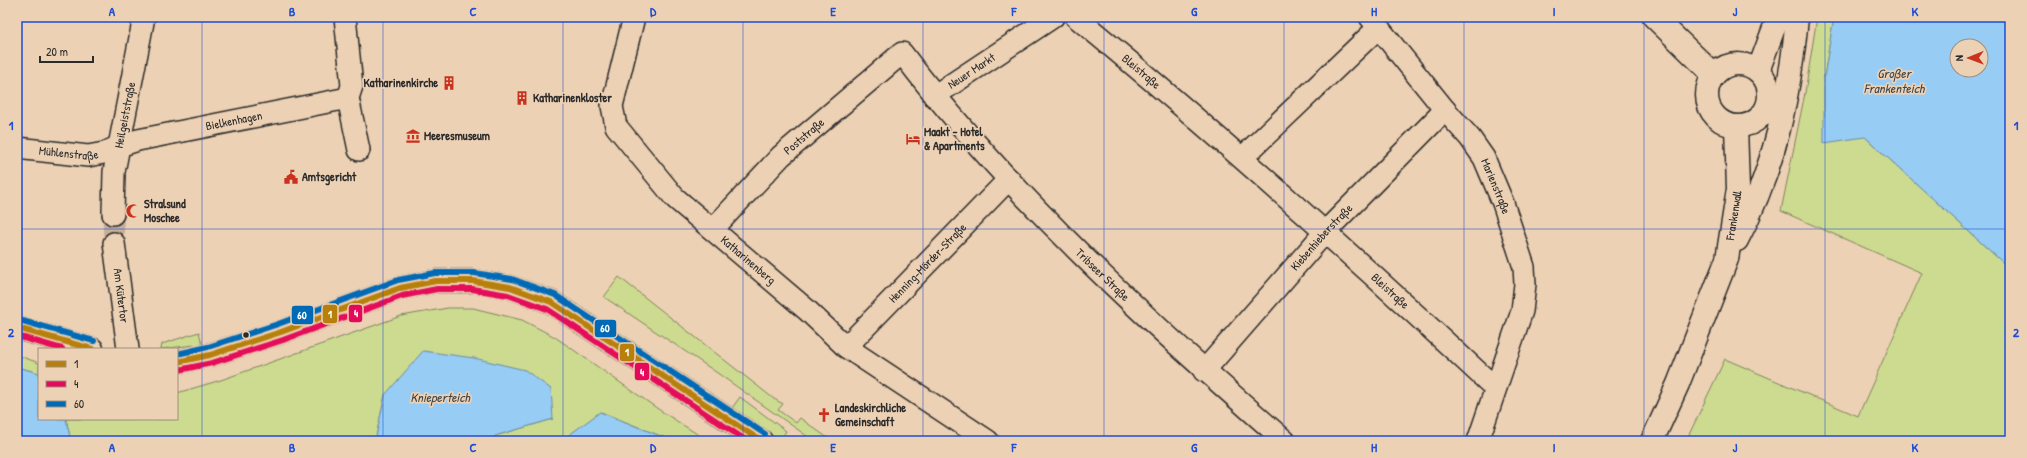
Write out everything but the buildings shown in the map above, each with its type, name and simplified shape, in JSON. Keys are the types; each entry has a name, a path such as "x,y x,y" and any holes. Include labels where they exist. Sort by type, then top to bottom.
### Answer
{"main road":[{"path":"1654,17 1714,75"},
{"path":"1758,71 1778,17"},
{"path":"1727,259 1754,210 1773,154 1786,105 1794,59 1797,17"},
{"path":"1740,64 1750,66 1758,71 1765,80 1768,90 1768,101 1764,112 1751,122 1736,126 1722,121 1711,112 1707,102 1707,93 1709,83 1714,75 1730,65 1740,64"},
{"name":"Frankenwall","path":"1652,441 1678,384 1727,259 1738,189 1736,126"},
{"path":"178,362 210,354 281,332 400,288 436,281 473,280 510,287 551,302 761,441"},
{"path":"17,328 88,348"}],"street":[{"name":"Heilgeiststraße","path":"113,214 114,172 144,17"},
{"path":"345,17 352,86 348,98 359,150"},
{"name":"Katharinenberg","path":"634,17 612,106 616,126 675,198 807,310 846,347 988,441"},
{"name":"Neuer Markt","path":"902,53 934,96 1053,17"},
{"name":"Bleistraße","path":"1076,17 1243,158 1326,231 1495,388"},
{"path":"1243,158 1375,22"},
{"name":"Marienstraße","path":"1375,22 1445,110 1470,138 1484,158 1503,203 1524,267 1525,284 1522,311 1495,388"},
{"name":"Poststraße","path":"713,229 781,156 902,53"},
{"name":"Tribseer Straße","path":"934,96 1009,179 1078,249 1204,371 1285,441"},
{"name":"Bielkenhagen","path":"120,146 348,98"},
{"name":"Kiebenhieberstraße","path":"1204,371 1326,231 1445,110"},
{"name":"Mühlenstraße","path":"17,148 88,156 104,153 120,146"},
{"name":"Henning-Mörder-Straße","path":"846,347 1009,179"},
{"name":"Am Kütertor","path":"114,243 128,348"},
{"path":"1478,441 1495,388"}],"green space":[{"path":"1817,17 1834,17 1824,77 1865,137 2010,269 2010,441 1686,441 1725,359 1858,416 1922,273 1781,211 1805,93"},
{"path":"619,277 774,399 783,404 778,410 796,423 800,418 832,441 814,441 713,370 604,297"},
{"path":"448,308 473,308 522,320 555,337 658,409 708,441 673,441 601,412 561,441 495,441 495,436 553,419 385,395 375,441 71,441 66,420 178,420 178,393 221,380 401,316"},
{"path":"199,332 202,344 161,348 162,344"},
{"path":"17,355 38,363 38,373 17,367"},
{"path":"740,397 786,431 780,441 732,408"}],"water":[{"name":"Großer Frankenteich","path":"1834,17 2010,17 2010,269 1865,137 1824,143 1824,77"},
{"name":"Knieperteich","path":"423,351 474,358 525,370 551,389 553,419 495,436 495,441 375,441 385,395"},
{"path":"17,367 38,373 38,420 66,420 71,441 17,441"},
{"path":"600,412 668,439 673,441 561,441"}],"tunnel":[{"path":"113,214 114,243"}],"transit line":[{"name":"60","path":"178,354 208,347 278,324 398,280 435,273 474,273 512,279 555,295 765,434"},
{"name":"1","path":"178,362 210,355 281,332 400,288 436,281 473,281 510,287 551,302 761,441"},
{"name":"4","path":"179,370 212,363 283,340 402,296 437,289 472,289 508,295 547,309 747,441"},
{"name":"60","path":"19,320 94,341"},
{"name":"1","path":"17,328 88,348"},
{"name":"4","path":"17,336 59,348"}],"place":[{"name":"Katharinenkirche","path":"449,83"},
{"name":"Katharinenkloster","path":"522,98"},
{"name":"Meeresmuseum","path":"413,136"},
{"name":"Maakt – Hotel & Apartments","path":"913,139"},
{"name":"Amtsgericht","path":"291,177"},
{"name":"Stralsund Moschee","path":"133,211"},
{"name":"Landeskirchliche Gemeinschaft","path":"824,415"}]}
